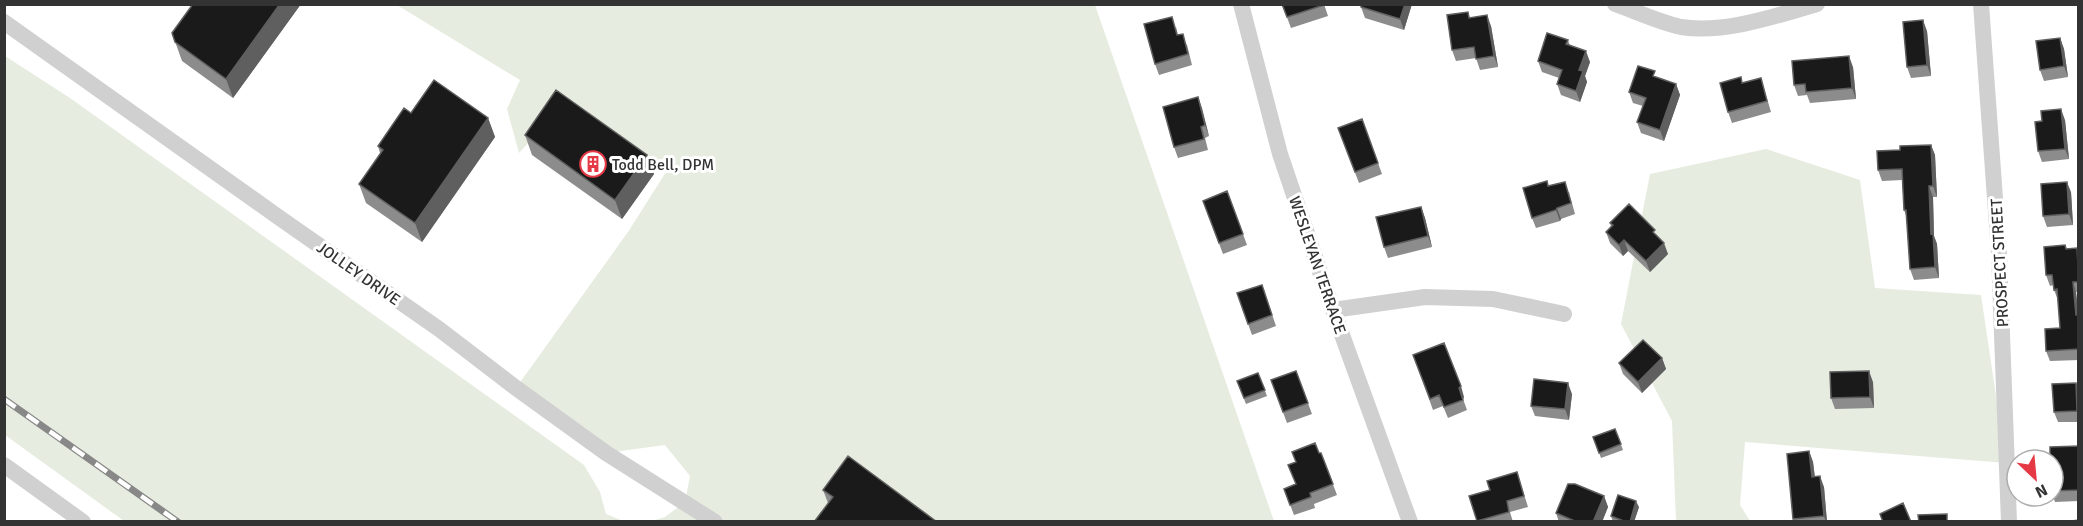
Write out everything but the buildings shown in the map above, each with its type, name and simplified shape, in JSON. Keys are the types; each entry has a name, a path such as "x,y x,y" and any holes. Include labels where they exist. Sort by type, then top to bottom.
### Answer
{"street":[{"name":"WESLEYAN TERRACE","path":"1240,4 1280,154 1333,310 1410,522"},
{"path":"1615,4 1681,27 1723,27 1764,19 1817,4"},
{"name":"PROSPECT STREET","path":"1981,4 2000,254 2009,522"},
{"name":"JOLLEY DRIVE","path":"4,22 439,329 606,453 715,522"},
{"path":"1333,310 1425,297 1493,299 1564,314"},
{"path":"4,465 83,522"}],"shaded area":[{"path":"397,5 1095,5 1274,521 652,521 665,517 685,502 690,476 665,445 606,453 516,388 628,232 666,172 566,101 519,153 507,109 520,80"},
{"path":"5,56 70,98 584,465 600,492 606,514 623,521 124,521 5,435"},
{"path":"1766,149 1860,180 1875,288 1981,295 2005,463 1745,442 1740,505 1750,521 1676,521 1672,421 1621,324 1650,174"}],"railway":[{"path":"4,399 178,522"}],"place":[{"name":"Todd Bell, DPM","path":"593,164"}]}
